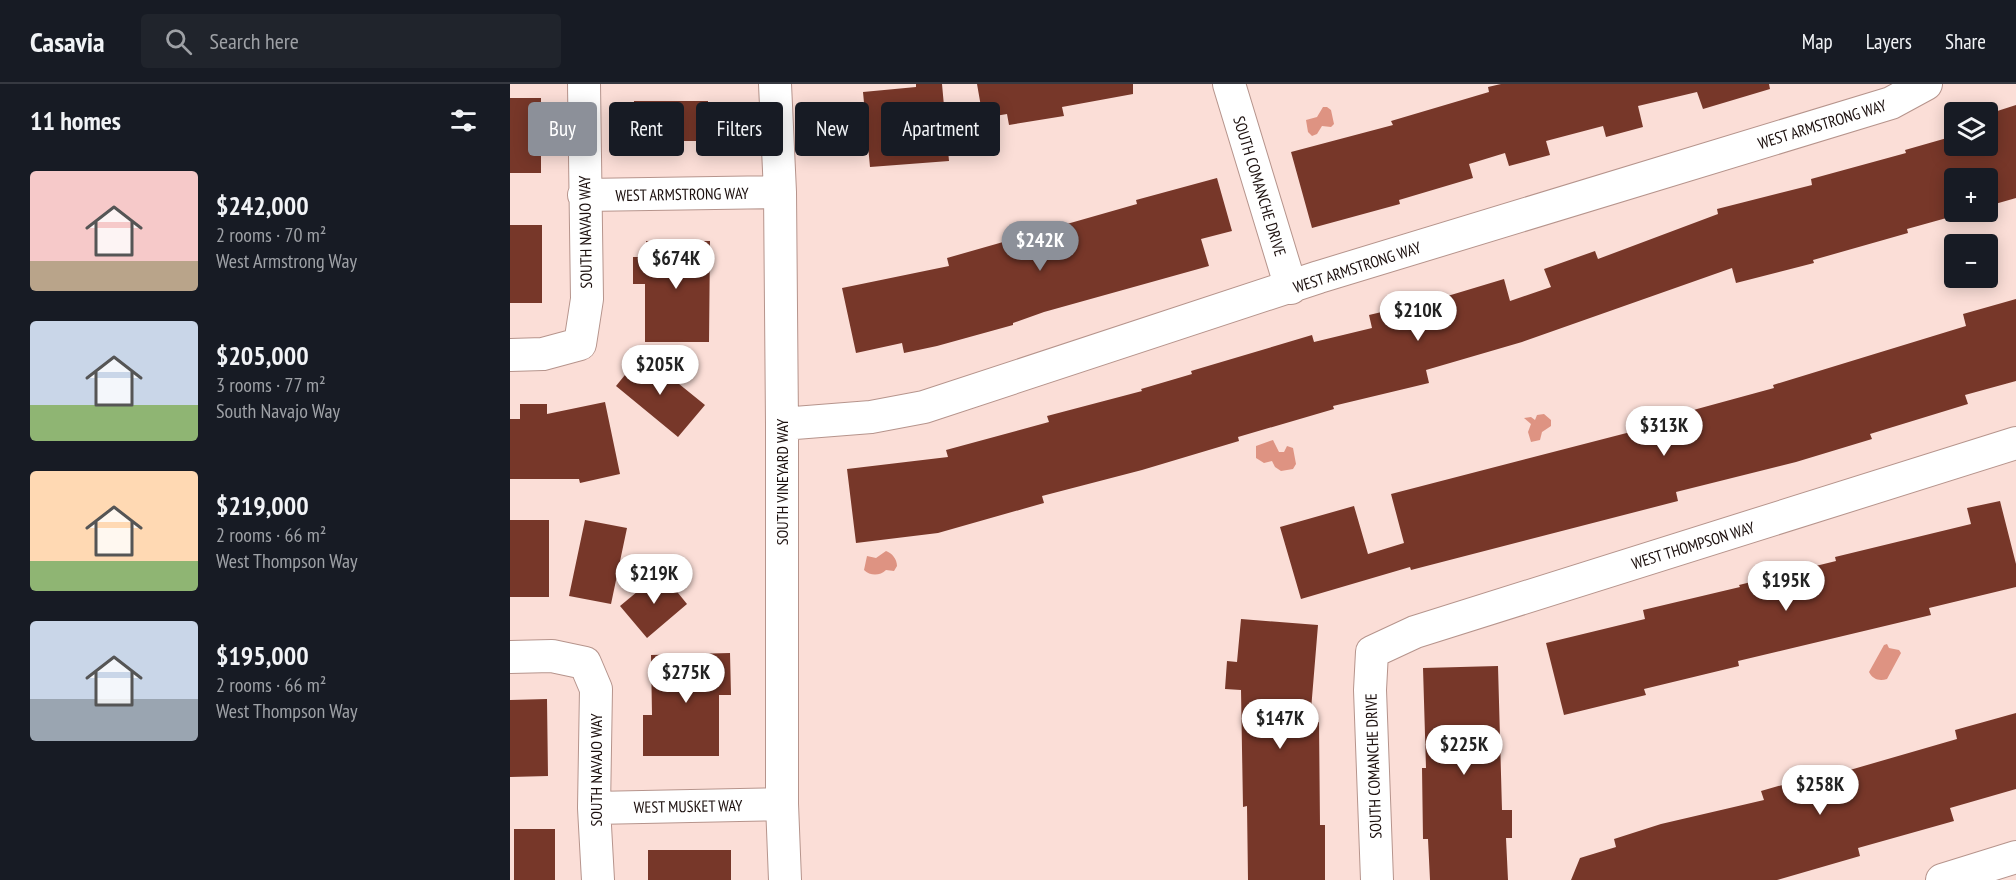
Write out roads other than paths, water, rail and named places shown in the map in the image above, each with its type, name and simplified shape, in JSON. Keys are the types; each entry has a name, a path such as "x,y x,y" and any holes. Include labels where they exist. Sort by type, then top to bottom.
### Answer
{"street":[{"name":"SOUTH NAVAJO WAY","path":"510,355 543,354 580,344 586,299 584,84"},
{"name":"SOUTH VINEYARD WAY","path":"775,84 780,192 782,804 785,880"},
{"name":"SOUTH COMANCHE DRIVE","path":"1229,84 1292,288"},
{"name":"WEST ARMSTRONG WAY","path":"782,424 871,417 924,407 1342,270 1891,103 1926,84"},
{"name":"WEST ARMSTRONG WAY","path":"585,195 780,192"},
{"name":"WEST THOMPSON WAY","path":"1372,652 1415,632 2016,443"},
{"name":"SOUTH COMANCHE DRIVE","path":"1372,652 1370,690 1377,880"},
{"name":"SOUTH NAVAJO WAY","path":"510,657 552,656 585,663 596,689 594,808 598,880"},
{"name":"WEST MUSKET WAY","path":"594,808 782,804"},
{"path":"1942,880 2016,857"}]}
